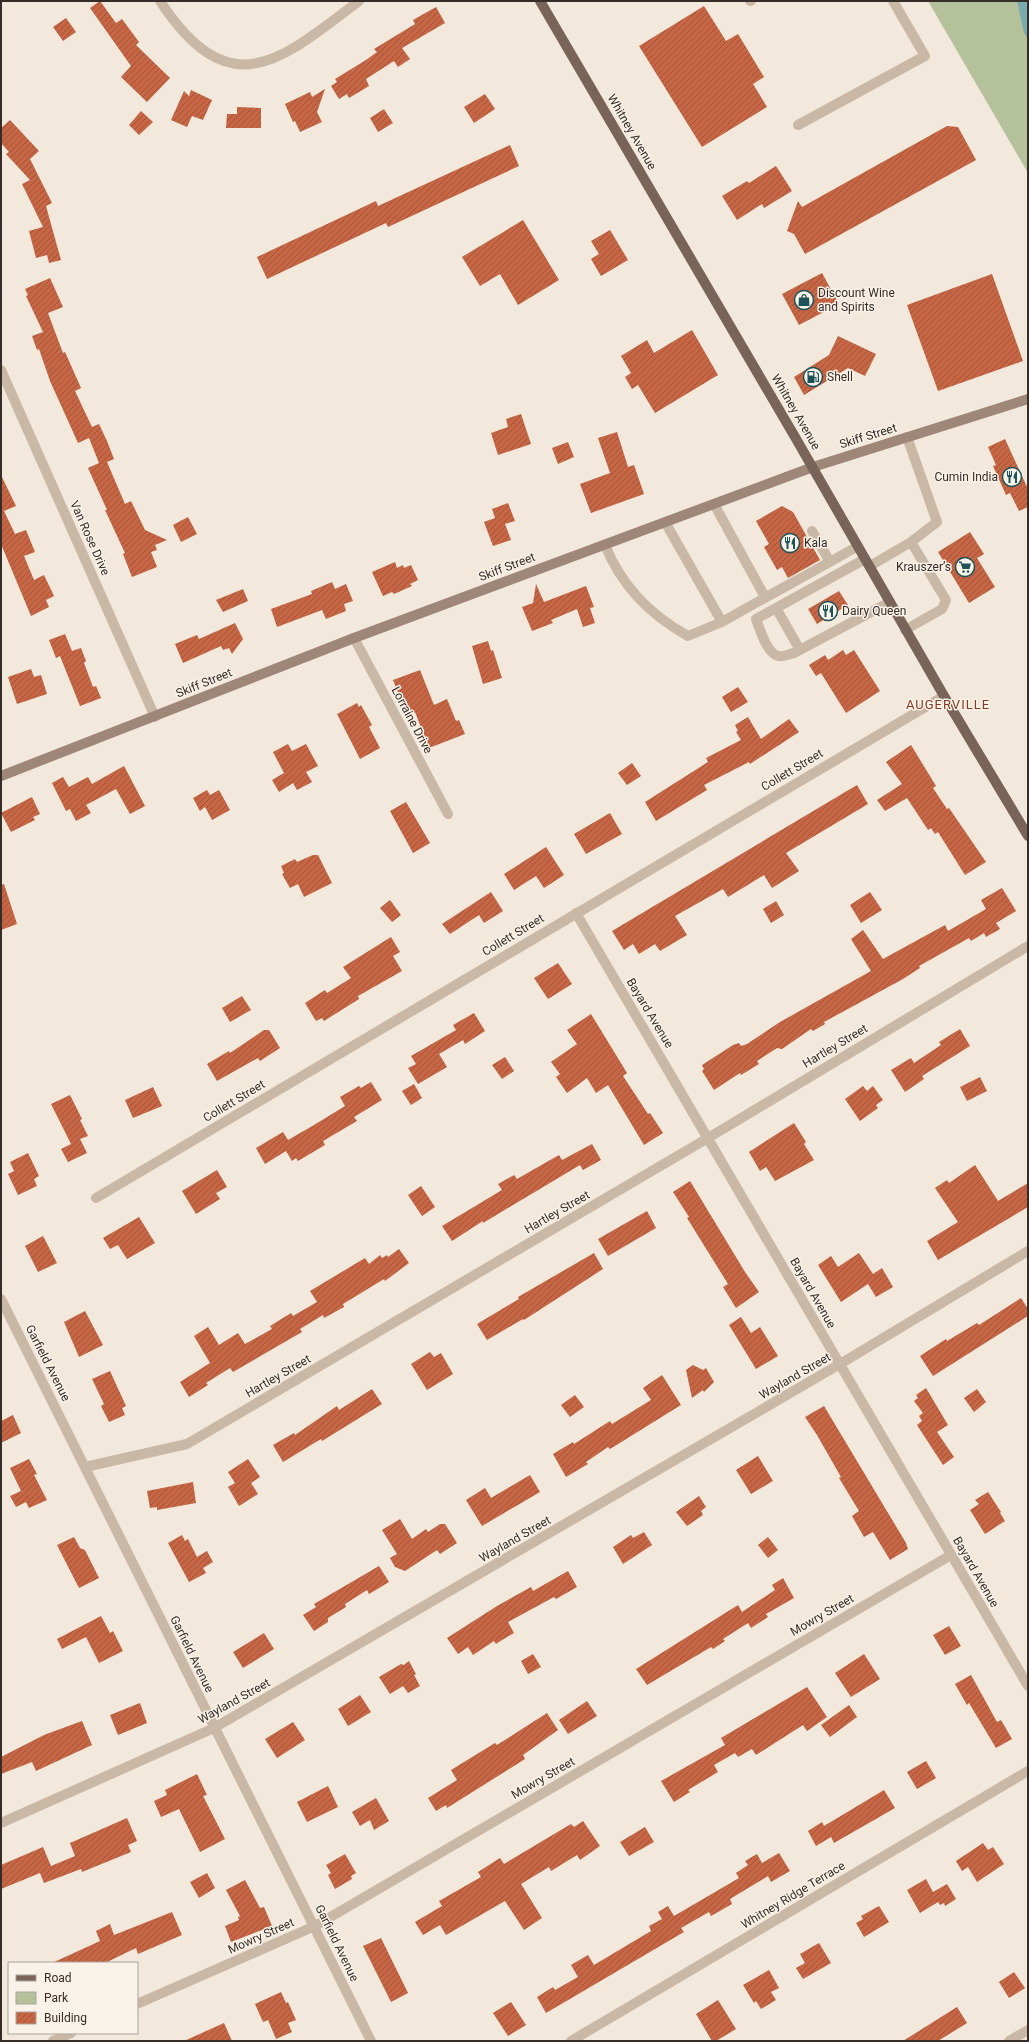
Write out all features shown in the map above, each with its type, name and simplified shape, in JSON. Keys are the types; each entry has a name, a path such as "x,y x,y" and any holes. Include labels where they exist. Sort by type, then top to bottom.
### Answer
{"main road":[{"name":"Whitney Avenue","path":"540,1 868,562 905,630 1028,836"},
{"name":"Skiff Street","path":"1,776 354,638 812,467 1028,399"}],"street":[{"path":"160,1 176,25 193,42 229,62 246,65 264,63 294,49 359,1"},
{"path":"798,125 925,56 893,1"},
{"name":"Van Rose Drive","path":"1,370 155,717"},
{"path":"890,602 800,650 779,656 773,654 763,638 756,619 868,562 911,542 937,522 907,437"},
{"path":"714,504 765,597"},
{"path":"665,522 722,622"},
{"path":"812,531 830,562"},
{"path":"905,630 942,609 946,604 946,600 911,542"},
{"path":"605,545 619,573 638,598 666,624 688,636 722,622 765,597 790,586 858,546"},
{"path":"776,608 800,650"},
{"name":"Lorraine Drive","path":"354,638 448,814"},
{"name":"Collett Street","path":"96,1198 944,696"},
{"name":"Bayard Avenue","path":"576,913 1028,1686"},
{"name":"Hartley Street","path":"85,1467 187,1444 708,1138 1028,946"},
{"name":"Wayland Street","path":"1,1823 214,1728 840,1364 1028,1251"},
{"name":"Garfield Avenue","path":"1,1299 214,1728 315,1926 371,2041"},
{"name":"Mowry Street","path":"138,2004 315,1926 951,1555"},
{"name":"Whitney Ridge Terrace","path":"571,2041 1028,1771"},
{"path":"1009,2041 1028,2030"},
{"path":"53,2041 69,2034"}],"green space":[{"path":"928,1 1028,1 1028,173"}],"water":[{"path":"1017,1 1028,1 1028,39 1024,33"}],"building":[{"path":"100,1 116,23 122,19 139,42 136,45 170,78 147,102 121,77 131,66 90,8"},
{"path":"704,6 726,41 738,34 764,77 753,84 767,107 702,147 639,46"},
{"path":"436,7 445,23 402,48 410,59 398,67 394,61 366,79 369,86 349,98 347,94 339,99 331,86 337,82 335,79 377,52 374,49 415,24 413,20"},
{"path":"66,18 76,32 63,41 53,27"},
{"path":"325,89 317,112 322,122 300,132 295,121 293,122 285,104 310,92 312,97"},
{"path":"191,90 212,100 203,120 192,116 187,127 171,120 184,91 189,96"},
{"path":"485,94 495,109 474,123 464,107"},
{"path":"237,107 261,108 261,128 226,128 227,114 237,114"},
{"path":"384,109 393,123 378,132 370,118"},
{"path":"141,111 153,122 139,135 129,125"},
{"path":"10,120 39,151 30,159 52,203 46,206 61,260 49,263 47,255 36,258 29,231 43,227 22,184 30,180 6,154 9,152 1,143 1,128"},
{"path":"947,126 958,127 976,160 805,254 794,234 787,231 798,201 802,207"},
{"path":"510,145 519,166 388,227 386,223 267,279 257,257 376,201 378,206"},
{"path":"776,166 792,191 764,208 762,204 737,220 722,196 747,181 749,183"},
{"path":"523,220 559,280 518,305 500,274 480,286 462,257"},
{"path":"610,230 628,260 601,276 591,259 599,254 591,241"},
{"path":"822,273 839,304 799,325 782,294"},
{"path":"992,274 1023,361 938,391 907,305"},
{"path":"50,278 63,307 48,313 63,353 65,352 81,388 75,391 92,427 99,424 107,441 114,459 107,462 125,504 131,501 145,530 167,540 155,545 157,550 151,552 157,567 132,577 123,554 125,553 88,468 99,463 89,438 78,443 50,381 39,349 37,350 32,336 43,332 26,296 28,295 25,289"},
{"path":"692,330 718,375 655,413 638,385 632,389 625,377 631,373 621,356 647,340 654,353"},
{"path":"838,336 876,354 865,376 848,368 804,395 794,377 829,355"},
{"path":"521,414 531,444 498,455 491,433 508,427 506,419"},
{"path":"617,432 628,467 634,465 644,494 591,513 580,484 610,473 598,438"},
{"path":"1005,439 1028,489 1028,507 1019,511 1010,493 1006,495 993,466 996,465 988,447"},
{"path":"568,442 574,457 558,464 552,448"},
{"path":"1,475 16,506 4,511 15,534 26,530 35,552 24,556 34,580 44,575 54,596 46,600 49,607 31,616 1,544"},
{"path":"508,503 515,521 505,524 511,540 493,546 484,522 495,518 492,509"},
{"path":"782,506 793,512 820,560 788,578 782,567 777,570 764,547 769,544 756,521"},
{"path":"188,517 197,534 181,542 173,525"},
{"path":"970,532 984,554 977,558 995,587 969,603 938,552"},
{"path":"395,562 397,568 403,565 404,568 411,565 418,580 410,584 412,586 394,594 392,592 383,596 372,572"},
{"path":"332,582 335,589 346,584 353,601 344,604 346,611 326,619 322,610 277,627 271,609 312,594 311,591"},
{"path":"536,584 544,602 586,586 594,607 590,608 595,623 583,627 577,609 551,620 553,623 532,631 522,607 533,603"},
{"path":"243,589 248,601 223,612 216,600"},
{"path":"839,591 848,605 817,624 808,609"},
{"path":"235,623 243,639 232,654 229,648 223,650 221,646 183,663 175,644 197,635 199,639"},
{"path":"65,634 72,651 81,648 86,661 84,663 93,687 96,686 101,698 80,706 60,656 56,658 49,640"},
{"path":"488,641 491,651 493,650 502,678 483,684 472,646"},
{"path":"843,650 846,655 854,650 880,691 846,713 821,673 816,676 809,665 825,655 828,660"},
{"path":"31,669 34,677 41,675 47,694 17,704 8,677"},
{"path":"420,670 434,705 447,699 456,721 459,720 465,734 429,748 415,712 407,715 393,680"},
{"path":"738,687 748,702 731,712 722,697"},
{"path":"357,703 359,707 361,705 372,725 369,727 380,748 360,759 337,714"},
{"path":"748,717 761,739 789,719 799,732 750,764 749,762 704,785 707,790 656,821 645,802 708,762 706,758 741,740 736,732 738,731 735,725"},
{"path":"288,744 292,751 306,744 318,766 306,772 312,782 297,790 293,783 279,792 272,780 284,773 273,752"},
{"path":"911,745 936,786 933,788 947,809 949,808 986,862 965,875 938,832 935,834 931,828 928,830 907,798 885,811 877,800 902,784 886,762"},
{"path":"632,763 641,776 627,785 618,773"},
{"path":"124,766 145,806 130,814 116,789 86,805 91,813 76,821 70,809 66,811 52,783 63,777 69,787 88,777 92,784"},
{"path":"857,785 868,804 786,853 799,871 772,888 764,875 728,897 723,889 675,916 687,935 660,951 655,944 639,954 633,944 624,950 612,931"},
{"path":"207,790 210,795 219,790 230,810 212,820 205,807 200,811 193,798"},
{"path":"32,797 40,814 33,817 35,820 11,832 1,813"},
{"path":"406,802 430,843 413,853 390,811"},
{"path":"610,813 622,834 586,854 574,834"},
{"path":"546,847 564,875 544,888 536,876 514,890 504,874"},
{"path":"313,855 318,855 332,883 304,897 298,884 290,888 282,874 284,873 281,866 295,859 297,862"},
{"path":"4,884 17,924 1,930 1,885"},
{"path":"1002,888 1016,911 996,923 1000,929 986,937 984,933 971,941 969,938 919,966 920,968 903,979 824,1022 825,1024 813,1031 811,1029 782,1049 777,1048 757,1061 759,1064 741,1075 740,1073 714,1090 702,1071 704,1069 702,1065 733,1045 739,1043 741,1046 747,1044 780,1022 871,971 851,939 863,930 883,959 945,925 948,931 986,909 981,900"},
{"path":"491,892 503,911 484,923 479,915 450,934 442,924"},
{"path":"870,892 882,910 861,923 850,905"},
{"path":"390,900 401,915 392,922 380,908"},
{"path":"776,901 784,915 771,923 763,909"},
{"path":"391,937 400,952 393,956 402,971 358,996 359,999 324,1021 322,1018 316,1021 305,1003 325,990 327,993 351,978 343,967"},
{"path":"558,963 572,984 548,999 534,978"},
{"path":"242,996 251,1010 230,1022 222,1008"},
{"path":"474,1013 485,1031 465,1044 463,1040 439,1054 447,1067 418,1084 408,1068 416,1064 411,1056 456,1030 453,1025"},
{"path":"591,1014 627,1073 623,1076 648,1114 650,1113 663,1133 644,1145 608,1085 596,1093 587,1078 567,1093 556,1077 560,1074 551,1062 577,1044 567,1030"},
{"path":"960,1029 970,1046 922,1076 924,1079 905,1092 891,1070 911,1058 914,1063 941,1045 939,1042"},
{"path":"264,1030 269,1030 280,1048 260,1061 258,1058 217,1081 207,1064 229,1051 230,1053"},
{"path":"505,1057 514,1071 502,1079 492,1065"},
{"path":"980,1077 987,1091 967,1101 960,1087"},
{"path":"371,1082 382,1100 354,1117 357,1121 323,1141 325,1145 298,1161 296,1158 292,1161 286,1151 265,1164 256,1148 283,1132 288,1140 345,1106 340,1097 359,1086 361,1088"},
{"path":"414,1084 422,1098 411,1105 402,1091"},
{"path":"863,1086 867,1091 873,1086 883,1100 876,1105 878,1108 860,1121 845,1099"},
{"path":"153,1087 162,1106 133,1118 125,1100"},
{"path":"70,1095 82,1119 80,1120 88,1136 80,1139 87,1153 68,1162 61,1149 71,1144 51,1104"},
{"path":"794,1123 806,1142 804,1144 814,1160 775,1181 766,1167 760,1171 749,1152"},
{"path":"592,1144 601,1160 583,1170 580,1165 483,1223 483,1221 452,1241 442,1226 502,1190 498,1184 514,1175 517,1179 559,1155 562,1160"},
{"path":"28,1153 39,1176 34,1179 37,1186 18,1195 8,1174 14,1171 10,1162"},
{"path":"975,1165 998,1201 1028,1183 1028,1207 938,1260 927,1241 958,1222 935,1188 947,1180 949,1183"},
{"path":"217,1170 227,1187 216,1193 220,1199 196,1214 182,1191"},
{"path":"690,1181 745,1272 759,1292 736,1308 723,1287 728,1284 687,1218 689,1217 673,1192"},
{"path":"421,1186 435,1207 422,1216 408,1195"},
{"path":"647,1211 656,1228 608,1256 598,1239"},
{"path":"139,1217 155,1243 127,1259 118,1245 110,1249 103,1238"},
{"path":"43,1236 57,1263 38,1272 25,1246"},
{"path":"399,1249 409,1263 385,1281 384,1279 343,1304 344,1307 324,1318 323,1315 300,1329 302,1332 233,1372 230,1368 206,1383 208,1385 189,1397 180,1382 210,1363 194,1336 208,1327 219,1345 238,1333 245,1344 272,1329 270,1326 291,1313 293,1316 317,1302 310,1291 365,1258 369,1264 380,1255 382,1258 387,1255 388,1257"},
{"path":"594,1253 603,1269 524,1320 523,1319 487,1340 477,1324 519,1299 518,1297"},
{"path":"859,1253 873,1274 882,1268 893,1287 876,1297 868,1284 841,1302 818,1265 831,1256 838,1267"},
{"path":"1021,1298 1028,1309 1028,1316 933,1376 920,1356 946,1339 947,1341 977,1323 979,1325"},
{"path":"85,1311 103,1345 79,1357 64,1322"},
{"path":"741,1317 751,1333 760,1327 778,1356 756,1369 729,1325"},
{"path":"430,1352 434,1357 441,1353 453,1374 427,1390 411,1364"},
{"path":"693,1365 703,1370 706,1368 714,1382 704,1392 703,1390 692,1398 686,1370"},
{"path":"110,1371 126,1406 122,1408 125,1415 109,1422 101,1406 104,1404 92,1379"},
{"path":"662,1375 681,1405 610,1449 608,1447 586,1462 588,1464 566,1477 553,1454 573,1442 574,1444 610,1421 612,1424 651,1400 643,1388"},
{"path":"926,1388 948,1425 937,1432 954,1457 943,1465 917,1425 922,1421 919,1416 923,1413 914,1401 918,1398 916,1395"},
{"path":"372,1389 382,1404 322,1441 321,1439 283,1462 273,1445 294,1433 295,1435 337,1406 339,1410"},
{"path":"977,1389 986,1402 974,1412 964,1398"},
{"path":"575,1395 584,1407 570,1417 561,1405"},
{"path":"824,1406 906,1543 908,1549 890,1560 873,1532 864,1537 852,1516 859,1511 839,1478 841,1477 817,1435 805,1417"},
{"path":"13,1415 21,1433 1,1443 1,1421"},
{"path":"758,1456 773,1481 751,1494 736,1470"},
{"path":"29,1459 37,1474 34,1475 47,1500 29,1508 26,1502 16,1507 10,1496 21,1491 10,1468"},
{"path":"248,1459 260,1477 251,1483 258,1494 239,1506 228,1487 235,1483 228,1472"},
{"path":"530,1475 540,1492 482,1526 466,1500 485,1488 491,1498"},
{"path":"193,1482 196,1503 157,1510 157,1507 150,1508 147,1491"},
{"path":"988,1492 1005,1521 985,1534 970,1510 979,1504 975,1500"},
{"path":"699,1496 706,1507 701,1511 703,1515 687,1526 676,1512"},
{"path":"400,1519 412,1539 426,1529 428,1532 440,1524 445,1524 457,1543 440,1554 437,1550 405,1571 395,1567 390,1558 397,1554 382,1530"},
{"path":"644,1532 652,1545 623,1564 613,1547 631,1535 633,1538"},
{"path":"182,1535 185,1541 188,1539 197,1557 207,1551 213,1562 203,1568 206,1573 189,1582 168,1543"},
{"path":"74,1537 80,1548 85,1550 99,1578 79,1588 57,1545"},
{"path":"768,1537 778,1550 768,1558 758,1545"},
{"path":"379,1566 389,1582 369,1594 367,1590 345,1604 346,1607 328,1618 328,1622 314,1631 303,1615 316,1607 314,1604"},
{"path":"568,1571 577,1587 556,1599 554,1597 508,1622 514,1633 496,1644 494,1641 473,1655 468,1647 458,1654 447,1638 497,1606 531,1587 533,1591"},
{"path":"783,1578 794,1598 766,1614 768,1617 751,1628 748,1623 723,1639 725,1641 713,1649 711,1647 647,1685 636,1669 738,1605 742,1612 775,1590 772,1585"},
{"path":"101,1616 110,1633 113,1631 123,1651 99,1663 86,1637 62,1649 57,1639"},
{"path":"949,1626 961,1646 945,1655 933,1635"},
{"path":"264,1633 274,1649 243,1668 233,1652"},
{"path":"533,1654 541,1667 528,1674 521,1661"},
{"path":"864,1654 880,1679 851,1697 835,1673"},
{"path":"409,1661 420,1686 408,1693 403,1686 390,1694 379,1677"},
{"path":"971,1675 997,1722 1001,1720 1012,1739 996,1748 969,1703 967,1705 955,1684"},
{"path":"807,1687 827,1717 807,1731 803,1725 756,1755 752,1749 738,1757 735,1753 714,1765 718,1772 688,1790 690,1792 674,1802 661,1781 725,1745 721,1738"},
{"path":"360,1695 371,1712 348,1726 338,1709"},
{"path":"587,1701 597,1716 568,1734 559,1720"},
{"path":"140,1703 147,1723 118,1735 110,1715"},
{"path":"849,1705 857,1717 830,1737 821,1725"},
{"path":"547,1713 558,1730 523,1755 525,1759 447,1808 446,1805 436,1811 428,1798 457,1780 451,1770 495,1743 497,1745"},
{"path":"82,1721 92,1745 36,1771 32,1762 1,1774 1,1757 44,1735"},
{"path":"293,1722 305,1740 277,1758 265,1739"},
{"path":"926,1761 936,1778 917,1789 907,1772"},
{"path":"197,1774 207,1795 203,1796 225,1839 200,1852 179,1809 161,1817 154,1801 167,1795 165,1790"},
{"path":"328,1786 338,1807 307,1822 297,1802"},
{"path":"884,1790 895,1808 834,1843 831,1837 816,1846 808,1831 822,1822 824,1826"},
{"path":"376,1798 389,1821 374,1830 370,1820 360,1826 352,1812"},
{"path":"127,1818 137,1841 128,1845 131,1852 82,1872 81,1869 44,1883 40,1873 1,1889 1,1865 43,1847 51,1866 75,1856 70,1843"},
{"path":"583,1821 600,1846 580,1860 577,1855 551,1871 549,1867 521,1884 542,1918 524,1930 505,1901 446,1935 440,1925 423,1935 415,1922 442,1906 439,1901 481,1877 478,1872 500,1858 504,1864 571,1824 574,1827"},
{"path":"645,1827 654,1842 629,1856 620,1842"},
{"path":"983,1843 988,1850 993,1847 1004,1864 977,1882 968,1867 962,1871 956,1861"},
{"path":"779,1853 790,1871 771,1882 768,1876 730,1899 732,1904 711,1916 709,1912 681,1928 684,1932 546,2013 537,1997 553,1987 555,1990 578,1977 571,1965 588,1955 594,1965 651,1931 649,1926 662,1919 658,1912 668,1906 674,1916 739,1878 736,1873 748,1865 745,1861 757,1854 762,1863"},
{"path":"345,1854 356,1873 351,1876 352,1879 335,1889 328,1875 331,1873 326,1865"},
{"path":"207,1873 215,1888 199,1898 190,1882"},
{"path":"926,1879 933,1892 947,1884 956,1899 945,1906 944,1903 940,1905 938,1902 920,1913 907,1890"},
{"path":"245,1880 260,1908 264,1907 272,1926 231,1942 225,1926 239,1920 238,1917 240,1916 226,1890"},
{"path":"879,1906 889,1922 864,1937 856,1923 863,1919 861,1916"},
{"path":"172,1912 182,1935 138,1954 136,1948 107,1962 54,1962 100,1941 96,1931 110,1924 114,1935"},
{"path":"381,1938 408,1993 391,2002 363,1946"},
{"path":"819,1943 831,1963 803,1979 796,1968 805,1963 800,1954"},
{"path":"769,1970 779,1988 771,1992 776,2000 761,2009 756,2001 754,2003 743,1985"},
{"path":"1014,1972 1025,1988 1009,1998 999,1982"},
{"path":"281,1992 286,2003 288,2002 296,2020 288,2023 292,2032 276,2039 268,2020 263,2022 255,2004"},
{"path":"718,2000 736,2029 716,2041 712,2041 696,2014"},
{"path":"511,2002 526,2025 508,2036 493,2013"},
{"path":"957,2007 967,2023 938,2041 903,2041"},
{"path":"224,2023 232,2041 184,2041"}],"place":[{"name":"Discount Wine and Spirits","path":"804,300"},
{"name":"Shell","path":"813,377"},
{"name":"Cumin India","path":"1012,477"},
{"name":"Kala","path":"790,543"},
{"name":"Krauszer’s","path":"965,567"},
{"name":"Dairy Queen","path":"828,611"}],"district":[{"name":"AUGERVILLE","path":"948,704"}]}
